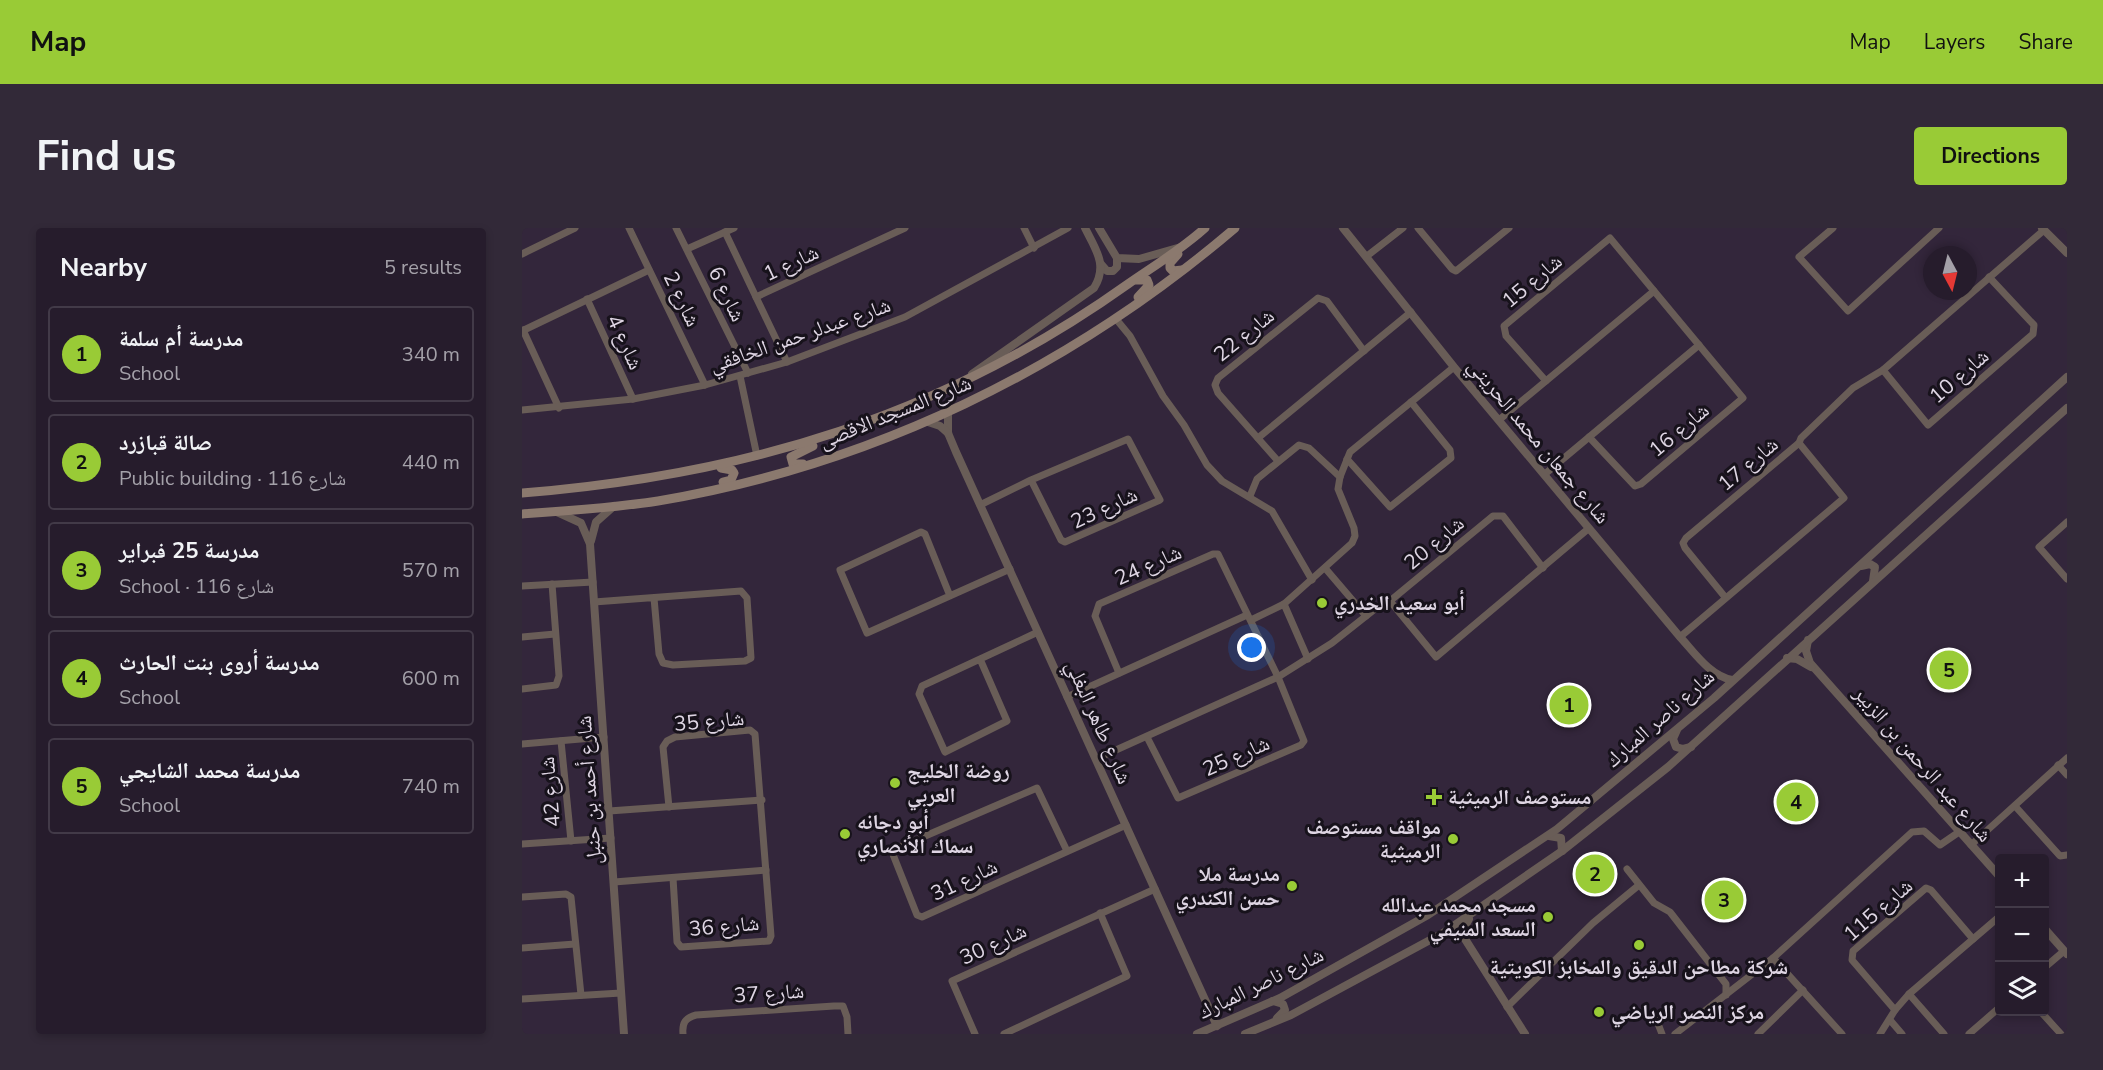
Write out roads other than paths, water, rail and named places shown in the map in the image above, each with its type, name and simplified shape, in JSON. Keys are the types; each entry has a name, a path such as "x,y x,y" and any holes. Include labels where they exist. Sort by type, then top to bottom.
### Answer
{"main road":[{"name":"شارع المسجد الاقصى","path":"522,493 630,482 706,469 851,430 959,384 1043,339 1132,282 1206,228"},
{"name":"شارع المسجد الاقصى","path":"522,514 614,506 672,498 819,462 928,422 1041,366 1118,317 1235,228"},
{"path":"1184,269 1173,271 1170,263 1195,238"},
{"path":"1118,317 1149,285 1144,279 1132,282"},
{"path":"819,462 797,465 793,464 790,457 851,430"},
{"path":"672,498 731,480 734,473 728,468 706,469"}],"street":[{"path":"522,254 575,228"},
{"name":"شارع 2","path":"629,228 705,385"},
{"name":"شارع 6","path":"676,228 744,375 757,456"},
{"path":"687,249 734,228"},
{"name":"شارع 1","path":"756,297 905,228"},
{"path":"1024,228 1034,248"},
{"name":"شارع عبدلر حمن الخافقي","path":"522,410 633,399 705,385 787,362 905,318 1068,228"},
{"path":"1085,228 1101,264 1107,271 1113,271 1117,267 1118,258 1100,228"},
{"name":"شارع جمعان محمد الحريتي","path":"1343,228 1454,367 1680,637 1719,677 1732,680"},
{"path":"1367,256 1403,228"},
{"path":"1418,228 1456,271 1509,228"},
{"path":"1833,228 1799,257 1848,311 1939,228"},
{"path":"1799,443 1801,438 1853,388 1883,370 2043,229 2067,254"},
{"name":"شارع 1","path":"725,232 787,362"},
{"name":"شارع 15","path":"1546,381 1506,336 1504,326 1610,238 1680,322"},
{"path":"1118,258 1140,259 1184,246"},
{"path":"959,384 1094,288 1101,277 1101,264"},
{"name":"شارع 4","path":"559,408 523,331 649,270"},
{"name":"شارع 10","path":"1883,370 1928,424 2032,334 2034,325 1989,277"},
{"path":"1499,420 1654,291"},
{"name":"شارع 22","path":"1258,438 1218,393 1215,385 1218,378 1314,300 1320,298 1324,299 1364,351"},
{"name":"شارع 4","path":"587,299 633,399"},
{"path":"1278,461 1258,438 1411,312"},
{"path":"1118,317 1163,396 1184,425 1207,465 1222,481 1272,511 1312,580"},
{"name":"شارع 16","path":"1589,437 1630,484 1635,486 1641,484 1743,398 1680,322"},
{"path":"1545,474 1699,345"},
{"path":"1068,697 1249,617 1284,604 1352,543 1355,536 1339,498 1340,477 1354,448 1454,367"},
{"name":"شارع ناصر المبارك","path":"1197,1034 1273,1001 1428,915 1557,829 1714,698 2067,377"},
{"path":"1347,459 1390,507 1451,458 1450,450 1411,402"},
{"name":"شارع ناصر المبارك","path":"1245,1034 1275,1021 1443,933 1562,851 1649,784 2067,408"},
{"name":"شارع طاهر البغلي","path":"948,413 948,433 1217,1026"},
{"path":"928,422 940,426 948,433"},
{"name":"شارع 23","path":"980,505 1031,480 1128,439 1160,500 1065,542 1061,540 1031,480"},
{"name":"شارع 17","path":"1680,637 1844,498 1799,443 1686,538 1683,543 1725,597"},
{"path":"1250,496 1255,481 1296,447 1304,445 1340,477"},
{"name":"شارع أحمد بن حنبل","path":"590,544 596,522 614,506"},
{"name":"شارع أحمد بن حنبل","path":"557,512 581,523 590,544 624,1034"},
{"name":"شارع 20","path":"1390,601 1493,516 1499,514 1543,568"},
{"path":"2067,522 2038,547 2067,579"},
{"path":"1096,759 1278,676 1308,658 1380,605 1390,601 1436,657 1588,529"},
{"path":"950,596 925,534 921,532 840,570 867,633 950,596 1010,569"},
{"name":"شارع 24","path":"1119,674 1095,616 1099,604 1213,554 1218,554 1263,645"},
{"path":"1859,566 1870,564 1875,567 1873,581"},
{"path":"1325,568 1366,616"},
{"path":"522,586 593,582"},
{"path":"522,689 556,685 559,676 552,584"},
{"path":"594,602 742,592 747,598 751,658 746,662 673,665 663,663 659,654 654,598"},
{"path":"1284,604 1308,658"},
{"path":"980,659 1007,722 945,752 919,689 980,659 1038,632"},
{"path":"522,637 555,634"},
{"name":"شارع عبد الرحمن بن الزبير","path":"1808,640 1807,655 1820,675"},
{"name":"شارع 25","path":"1147,736 1178,798 1301,745 1304,736 1263,645"},
{"name":"شارع عبد الرحمن بن الزبير","path":"1787,658 1807,663 1820,675 1995,872"},
{"path":"1713,672 1714,698"},
{"path":"1679,727 1674,736 1674,745 1680,749 1691,747"},
{"name":"شارع 35","path":"669,807 663,747 667,741 675,737 750,730 755,734 765,846"},
{"name":"شارع 42","path":"522,744 604,736"},
{"name":"شارع 42","path":"561,741 571,841"},
{"path":"1971,846 2067,758"},
{"path":"2058,765 2067,775"},
{"name":"شارع 31","path":"1067,851 1037,788 892,852 917,915 922,917 1126,825"},
{"path":"609,811 762,800"},
{"path":"2015,806 2060,856 2067,855"},
{"path":"1675,1034 1773,958 1912,832 1924,831 1940,845 1959,832"},
{"path":"1545,836 1561,837 1562,851"},
{"name":"شارع 42","path":"522,844 611,838"},
{"name":"شارع 36","path":"672,878 677,942 681,946 769,941 771,936 765,846"},
{"path":"1627,869 1655,904 1671,914 1726,984 1726,995"},
{"path":"614,882 766,870"},
{"path":"1507,1007 1599,918 1639,885"},
{"name":"شارع 115","path":"1895,1010 1852,960 1853,951 1926,888 1931,890 1973,939"},
{"name":"شارع 30","path":"975,1034 952,981 1155,889"},
{"path":"522,897 566,894 571,897 581,995"},
{"path":"1004,1034 1127,976 1100,913"},
{"path":"1475,913 1465,922 1465,939 1525,1034"},
{"path":"1880,1034 1895,1010 1910,994 1995,920"},
{"path":"1443,933 1453,933 1465,939"},
{"path":"2049,933 2066,952 2049,964"},
{"path":"522,948 575,944"},
{"path":"1773,958 1842,1034"},
{"path":"1763,1032 1803,990"},
{"path":"522,999 621,993"},
{"path":"1910,994 1944,1034"},
{"path":"1273,1001 1283,1004 1285,1010 1275,1021"},
{"name":"شارع 37","path":"683,1034 682,1025 687,1018 696,1015 843,1006 847,1017 848,1034"},
{"path":"1969,1034 1995,1011"},
{"path":"1655,1016 1662,1034"},
{"path":"2045,1016 2061,1034"},
{"path":"1890,1020 1902,1034"}],"place":[{"name":"أبو سعيد الخدري","path":"1322,603"},
{"name":"مدرسة محمد الشايجي","path":"1949,670"},
{"name":"مدرسة أم سلمة","path":"1569,705"},
{"name":"روضة الخليج العربي","path":"895,783"},
{"name":"مستوصف الرميثية","path":"1434,797"},
{"name":"مدرسة أروى بنت الحارث","path":"1796,802"},
{"name":"أبو دجانه سماك الأنصاري","path":"845,834"},
{"name":"مواقف مستوصف الرميثية","path":"1453,839"},
{"name":"صالة قبازرد","path":"1595,874"},
{"name":"مدرسة ملا حسن الكندري","path":"1292,886"},
{"name":"مدرسة 25 فبراير","path":"1724,900"},
{"name":"مسجد محمد عبدالله السعد المنيفي","path":"1548,917"},
{"name":"شركة مطاحن الدقيق والمخابز الكويتية","path":"1639,945"},
{"name":"مركز النصر الرياضي","path":"1599,1012"}]}
